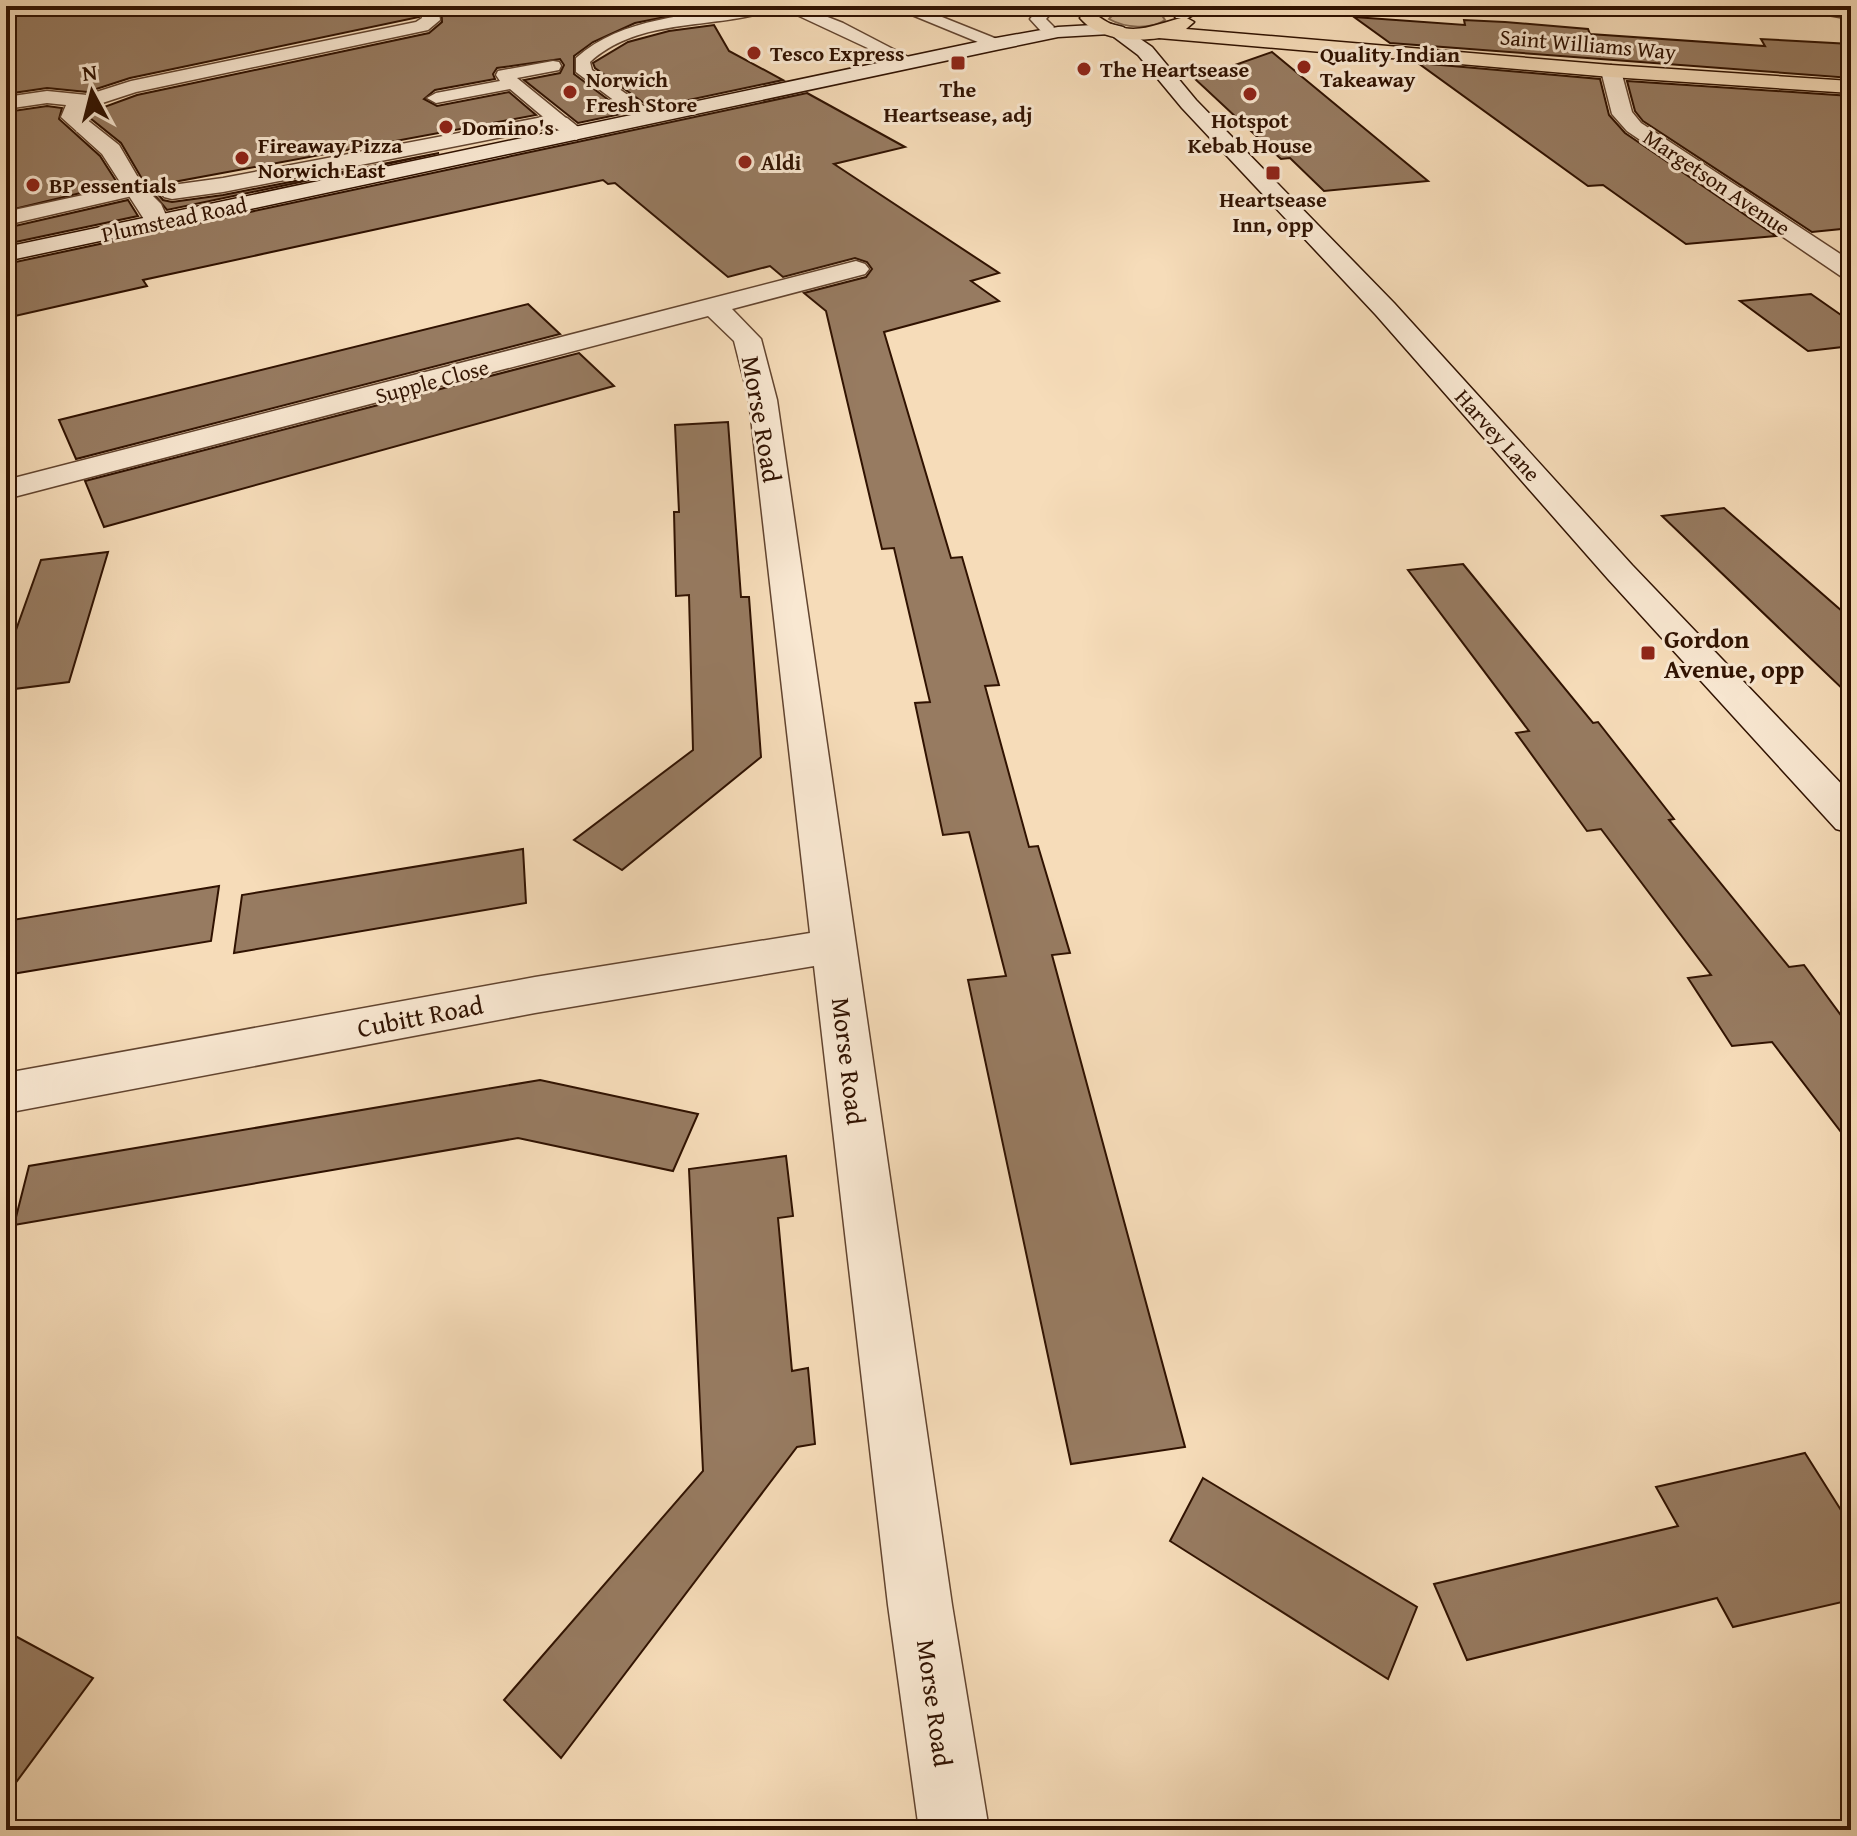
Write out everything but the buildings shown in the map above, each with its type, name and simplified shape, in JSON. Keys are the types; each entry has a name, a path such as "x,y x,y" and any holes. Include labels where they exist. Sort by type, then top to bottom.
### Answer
{"highway":[{"path":"1088,13 1107,6"},
{"path":"1155,32 1179,26 1183,11"},
{"name":"Saint Williams Way","path":"1183,11 1225,36"},
{"path":"1088,13 1114,30"},
{"name":"Saint Williams Way","path":"1114,30 1225,36 1611,71 1851,87"}],"street":[{"path":"157,222 149,204 134,190 111,150 71,117 71,111 88,101 131,87 422,26 431,20 429,6"},
{"name":"Plumstead Road","path":"172,192 561,126 649,118 996,44 1052,30 1088,13"},
{"name":"Plumstead Road","path":"1052,30 1114,30"},
{"name":"Harvey Lane","path":"1114,30 1145,51 1189,104 1385,309 1631,583 1851,819"},
{"path":"1145,51 1155,32"},
{"path":"234,46 250,60"},
{"name":"Margetson Avenue","path":"1611,71 1622,114 1634,127 1851,272"},
{"path":"6,103 47,97 88,101"},
{"name":"Plumstead Road","path":"6,254 157,222 561,126"},
{"name":"Supple Close","path":"6,490 856,269"},
{"name":"Morse Road","path":"714,307 747,339 763,400 920,1605 954,1830"},
{"name":"Cubitt Road","path":"6,1093 535,995 834,946"}],"lane":[{"path":"1049,6 1038,19 1052,30"},
{"path":"1805,6 1851,14"},
{"path":"649,118 584,72 582,61 590,51 608,41 643,30 749,12"},
{"path":"802,12 910,62"},
{"path":"917,12 996,44"},
{"path":"553,66 504,75 561,126"},
{"path":"436,98 515,83"},
{"path":"10,213 134,190"}],"shaded area":[{"path":"1139,9 1161,14 1165,20 1137,27 1109,19 1115,12"}],"place":[{"name":"Tesco Express","path":"754,53"},
{"name":"The Heartsease, adj","path":"958,63"},
{"name":"Quality Indian Takeaway","path":"1304,67"},
{"name":"The Heartsease","path":"1084,69"},
{"name":"Norwich Fresh Store","path":"570,92"},
{"name":"Hotspot Kebab House","path":"1250,94"},
{"name":"Domino's","path":"446,127"},
{"name":"Fireaway Pizza Norwich East","path":"242,158"},
{"name":"Aldi","path":"745,162"},
{"name":"Heartsease Inn, opp","path":"1273,173"},
{"name":"BP essentials","path":"33,185"},
{"name":"Gordon Avenue, opp","path":"1648,653"}]}
